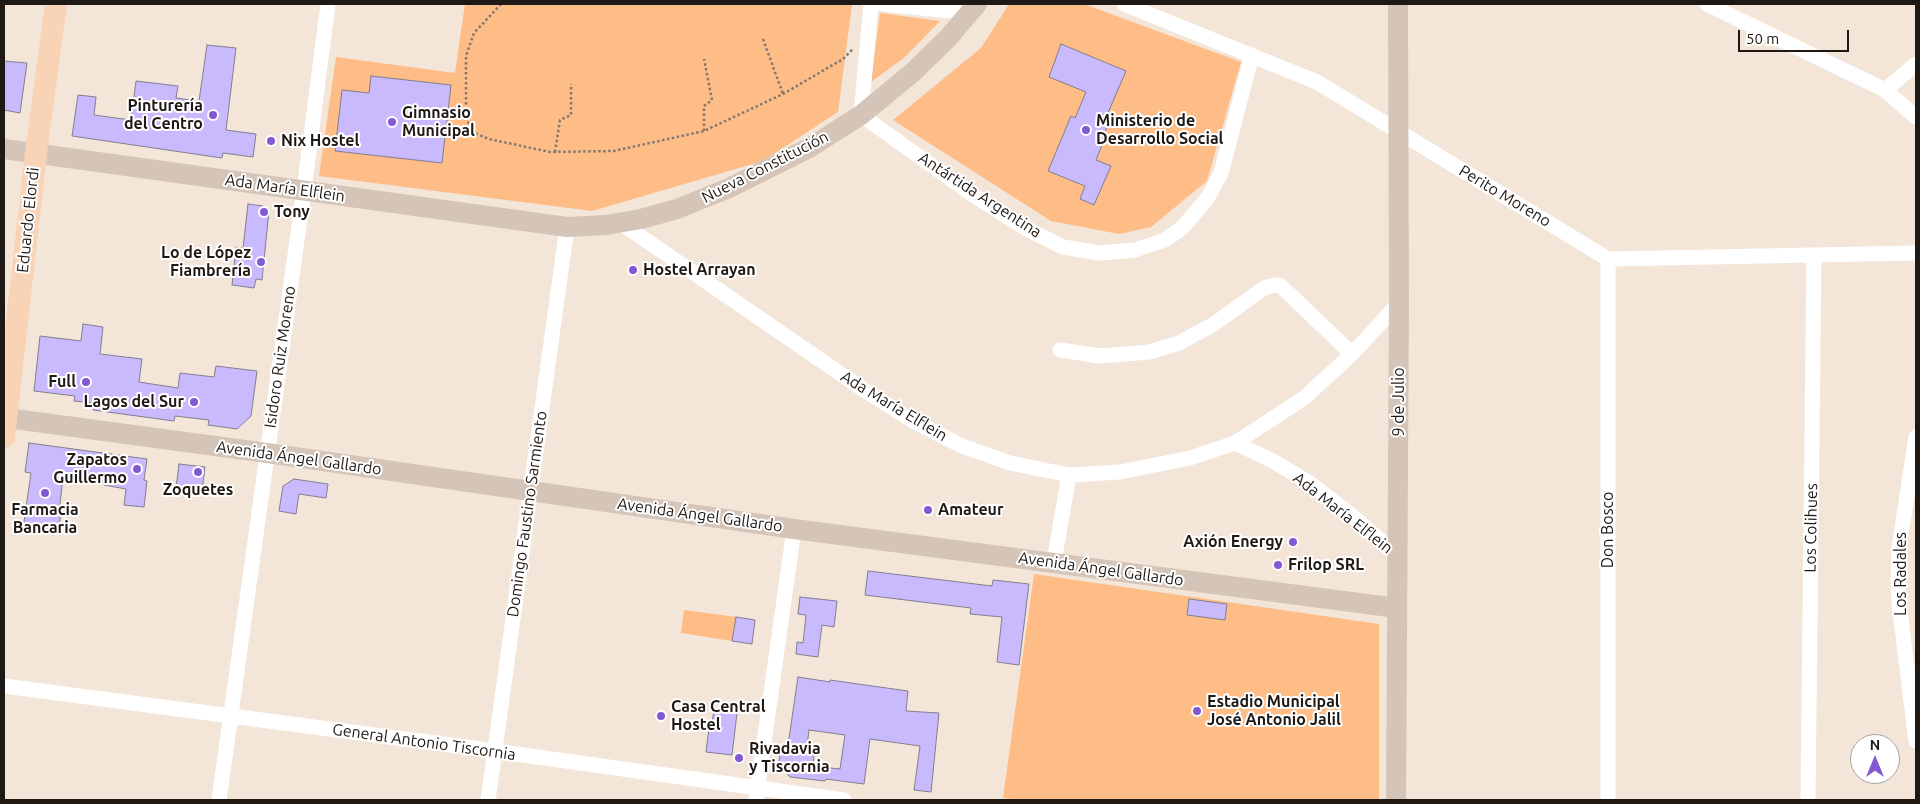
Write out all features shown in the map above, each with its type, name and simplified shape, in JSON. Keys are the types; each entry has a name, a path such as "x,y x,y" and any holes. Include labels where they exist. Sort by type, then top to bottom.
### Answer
{"main road":[{"name":"Eduardo Elordi","path":"5,424 36,153 56,4"}],"street":[{"name":"Isidoro Ruiz Moreno","path":"219,800 328,4"},
{"path":"861,115 871,4"},
{"path":"883,4 974,8"},
{"name":"Perito Moreno","path":"1124,4 1317,82 1608,259"},
{"name":"9 de Julio","path":"1396,800 1400,303 1398,4"},
{"path":"1707,4 1885,90 1916,117"},
{"name":"Nueva Constitución","path":"567,227 606,226 677,209 728,188 809,148 861,115 912,74 974,8"},
{"name":"Antártida Argentina","path":"861,115 973,195 1025,228 1063,247 1099,253 1135,250 1165,240 1176,232 1207,199 1221,173 1252,55"},
{"path":"1885,90 1916,64"},
{"name":"Ada María Elflein","path":"4,149 567,227"},
{"name":"Ada María Elflein","path":"621,223 867,392 913,421 962,446 1010,463 1069,475 1120,472 1190,458 1235,443 1304,398 1352,354 1400,303"},
{"name":"Domingo Faustino Sarmiento","path":"488,800 567,227"},
{"path":"1608,259 1916,253"},
{"name":"Los Colihues","path":"1808,800 1814,256"},
{"name":"Don Bosco","path":"1608,259 1608,800"},
{"path":"1060,350 1100,356 1148,352 1179,343 1214,324 1264,288 1275,285 1281,286 1352,354"},
{"name":"Avenida Ángel Gallardo","path":"5,424 267,453 794,529 1397,608"},
{"name":"Los Radales","path":"1916,437 1899,548 1898,578 1899,603 1916,741"},
{"name":"Ada María Elflein","path":"1235,443 1273,461 1311,484 1350,514 1398,556"},
{"path":"1054,562 1069,475"},
{"path":"757,794 794,529"},
{"name":"General Antonio Tiscornia","path":"4,686 495,751 757,794 844,800"}],"path":[{"path":"501,4 474,33 466,56 466,116 472,132 489,139 555,152 614,151 704,131 783,94 842,59 867,36"},
{"path":"764,39 783,94"},
{"path":"704,60 712,100 704,106 704,131"},
{"path":"555,152 560,120 571,115 572,84"}],"shaded area":[{"path":"465,4 852,4 838,112 763,161 592,211 319,176 336,57 455,73"},
{"path":"1009,4 1084,4 1241,62 1207,181 1151,227 1119,234 1051,221 893,120 981,48"},
{"path":"880,13 940,21 905,57 871,82"},
{"name":"Estadio Municipal José Antonio Jalil","path":"1034,574 1379,624 1379,800 1022,800 1003,798"},
{"path":"684,610 736,617 732,641 681,633"}],"building":[{"name":"Ministerio de Desarrollo Social","path":"1061,44 1126,71 1107,115 1111,117 1096,160 1111,166 1094,205 1080,199 1085,186 1048,171 1071,116 1075,118 1086,92 1049,77"},
{"path":"207,45 236,48 226,130 256,134 253,157 223,153 222,158 72,136 78,95 96,97 94,115 131,120 136,81 178,86 176,98 199,101"},
{"path":"4,61 27,63 20,113 4,110"},
{"name":"Gimnasio Municipal","path":"371,76 451,85 442,163 335,151 342,90 369,93"},
{"path":"248,204 263,206 269,211 262,280 256,279 254,288 232,285 236,247 243,248"},
{"path":"83,324 103,327 100,354 142,359 139,382 178,388 180,373 214,377 216,366 257,371 251,416 237,429 208,425 209,420 175,416 174,421 93,410 94,403 74,401 75,396 34,391 40,336 81,341"},
{"path":"29,443 147,459 144,480 147,481 144,507 124,505 126,489 104,485 104,483 63,478 58,534 23,529 31,473 25,472"},
{"path":"179,464 205,467 202,492 176,488"},
{"path":"294,479 328,484 326,498 299,494 296,514 279,511 283,486"},
{"path":"868,571 992,586 993,580 1029,584 1019,665 997,662 1002,617 970,614 971,608 865,595"},
{"path":"800,597 837,601 834,627 822,625 818,657 796,654 797,642 803,643 806,615 798,614"},
{"path":"1189,599 1227,604 1225,620 1187,615"},
{"path":"736,617 755,620 752,644 732,641"},
{"path":"798,677 908,691 906,711 939,713 931,792 914,790 920,746 870,739 864,784 790,777 779,764 780,752 787,752","holes":["809,730 845,735 840,769 813,766 814,755 806,754"]},
{"path":"714,710 737,713 732,755 706,752 709,728 711,729"}],"place":[{"name":"Pinturería del Centro","path":"213,115"},
{"name":"Gimnasio Municipal","path":"392,122"},
{"name":"Ministerio de Desarrollo Social","path":"1086,130"},
{"name":"Nix Hostel","path":"271,141"},
{"name":"Tony","path":"264,212"},
{"name":"Lo de López Fiambrería","path":"261,262"},
{"name":"Hostel Arrayan","path":"633,270"},
{"name":"Full","path":"86,382"},
{"name":"Lagos del Sur","path":"194,402"},
{"name":"Zapatos Guillermo","path":"137,469"},
{"name":"Zoquetes","path":"198,472"},
{"name":"Farmacia Bancaria","path":"45,493"},
{"name":"Amateur","path":"928,510"},
{"name":"Axión Energy","path":"1293,542"},
{"name":"Frilop SRL","path":"1278,565"},
{"name":"Estadio Municipal José Antonio Jalil","path":"1197,711"},
{"name":"Casa Central Hostel","path":"661,716"},
{"name":"Rivadavia y Tiscornia","path":"739,758"}]}
